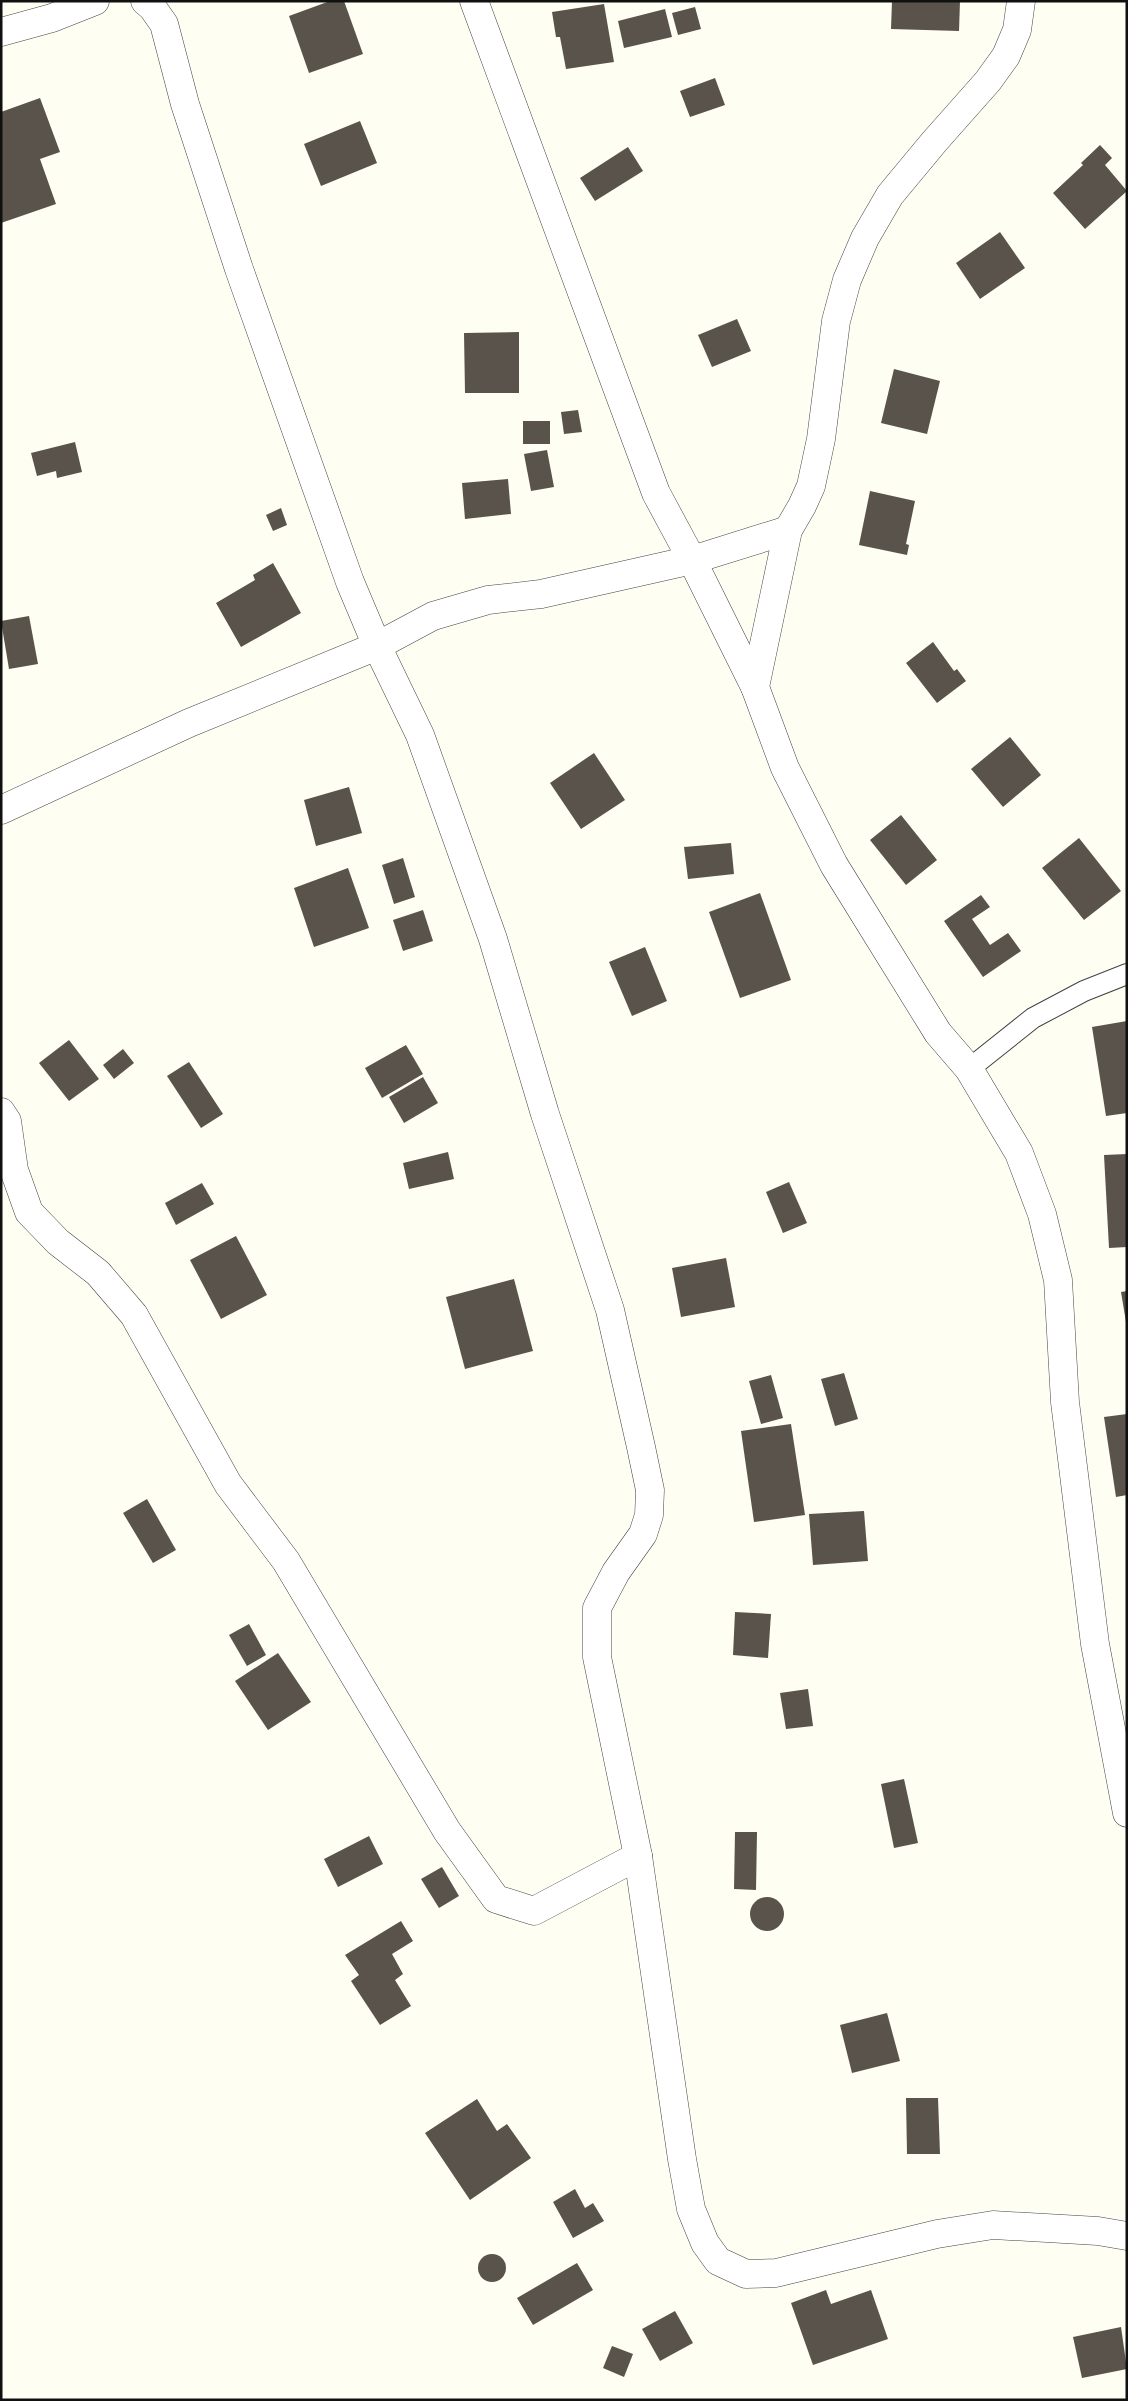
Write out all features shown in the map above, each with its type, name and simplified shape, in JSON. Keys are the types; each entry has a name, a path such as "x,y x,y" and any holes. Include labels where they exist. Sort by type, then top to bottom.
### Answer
{"street":[{"path":"1,32 52,18 95,1"},
{"path":"145,1 152,7 164,24 185,104 239,269 350,582 420,735 493,939 545,1114 610,1310 642,1447 650,1490 649,1515 643,1534 616,1572 597,1608 597,1657 638,1856 691,2209 705,2243 718,2261 746,2274 776,2273 937,2234 993,2225 1088,2230 1127,2236"},
{"path":"474,1 656,492 755,687 785,768 834,865 938,1033 969,1068 1019,1153 1042,1214 1058,1280 1065,1402 1095,1644 1127,1813"},
{"path":"755,687 788,530 802,506 810,486 821,439 836,321 847,280 861,247 890,196 934,142 988,81 1006,56 1017,30 1021,1"},
{"path":"1,810 189,723 378,646 433,616 488,600 541,594 692,560 788,530"},
{"path":"1,1112 7,1121 14,1170 30,1212 58,1242 98,1273 134,1315 228,1484 286,1561 447,1831 496,1899 534,1911 638,1856"}],"lane":[{"path":"969,1068 1033,1018 1084,991 1127,974"}],"building":[{"path":"330,1 344,1 363,54 309,73 289,16"},
{"path":"892,1 960,1 959,31 891,29"},
{"path":"604,4 614,62 566,69 560,37 556,37 552,12"},
{"path":"695,7 701,29 678,35 672,13"},
{"path":"665,9 672,37 624,48 618,21"},
{"path":"715,78 725,105 690,117 680,91"},
{"path":"40,98 60,152 40,159 56,204 1,223 1,112"},
{"path":"360,121 377,163 321,186 304,144"},
{"path":"1100,145 1112,158 1105,165 1127,191 1085,229 1053,193 1083,165 1081,163"},
{"path":"628,147 643,171 595,201 580,178"},
{"path":"1000,232 1025,268 980,299 956,263"},
{"path":"737,319 751,351 712,367 698,335"},
{"path":"519,332 519,393 465,393 464,333"},
{"path":"894,369 940,381 927,434 881,423"},
{"path":"578,410 582,432 564,434 561,412"},
{"path":"523,421 550,421 550,444 523,444"},
{"path":"75,442 82,472 57,478 56,471 37,476 31,453"},
{"path":"547,450 554,487 531,491 524,454"},
{"path":"508,479 511,514 465,519 462,483"},
{"path":"870,491 915,501 906,544 909,545 907,555 859,545"},
{"path":"281,508 287,525 273,531 266,515"},
{"path":"273,563 301,613 241,647 216,603 255,580 253,575"},
{"path":"29,616 38,664 9,669 1,621"},
{"path":"933,642 954,671 957,669 966,681 937,703 906,663"},
{"path":"1010,737 1041,775 1003,807 971,769"},
{"path":"594,753 625,800 581,829 550,783"},
{"path":"349,787 362,833 316,846 304,800"},
{"path":"901,815 937,860 906,885 870,840"},
{"path":"1079,838 1121,891 1084,920 1042,868"},
{"path":"731,843 734,874 688,879 684,847"},
{"path":"403,858 415,897 394,904 382,865"},
{"path":"348,868 369,928 314,947 294,888"},
{"path":"760,893 791,980 740,998 709,912"},
{"path":"981,895 990,907 972,919 990,945 1008,933 1021,951 983,977 944,921"},
{"path":"423,910 433,941 403,951 393,920"},
{"path":"645,947 667,1001 632,1016 609,962"},
{"path":"1127,1021 1127,1113 1106,1116 1092,1027"},
{"path":"69,1040 99,1079 69,1101 39,1063"},
{"path":"406,1045 423,1074 382,1098 365,1068"},
{"path":"123,1049 134,1063 114,1079 103,1065"},
{"path":"189,1062 223,1114 201,1128 167,1076"},
{"path":"423,1077 438,1103 404,1123 389,1097"},
{"path":"448,1152 454,1179 409,1189 403,1163"},
{"path":"1127,1154 1127,1247 1109,1248 1104,1155"},
{"path":"789,1182 807,1223 783,1233 766,1192"},
{"path":"202,1183 214,1204 176,1225 165,1203"},
{"path":"236,1236 267,1295 221,1319 190,1260"},
{"path":"726,1258 735,1307 681,1317 672,1268"},
{"path":"514,1279 533,1351 465,1369 446,1297"},
{"path":"1127,1291 1127,1322 1126,1322 1121,1292"},
{"path":"844,1373 858,1419 835,1426 821,1379"},
{"path":"771,1375 783,1418 761,1424 749,1381"},
{"path":"1127,1414 1127,1495 1116,1497 1104,1417"},
{"path":"791,1424 805,1515 754,1522 741,1431"},
{"path":"147,1499 176,1550 153,1563 123,1513"},
{"path":"864,1511 868,1561 813,1565 809,1514"},
{"path":"735,1612 771,1614 768,1658 733,1655"},
{"path":"249,1624 266,1655 247,1666 229,1635"},
{"path":"278,1653 311,1702 268,1730 235,1681"},
{"path":"808,1689 813,1726 786,1729 780,1693"},
{"path":"904,1779 918,1843 894,1848 881,1784"},
{"path":"735,1832 757,1832 756,1890 734,1889"},
{"path":"369,1836 383,1864 338,1887 324,1859"},
{"path":"442,1867 459,1896 439,1908 421,1879"},
{"path":"767,1897 774,1898 779,1902 783,1907 783,1921 779,1926 774,1930 767,1931 760,1930 755,1926 751,1921 750,1914 751,1907 755,1902 760,1898"},
{"path":"401,1921 413,1941 392,1954 403,1974 395,1980 411,2006 380,2025 351,1981 359,1975 345,1955"},
{"path":"887,2013 900,2061 852,2073 840,2025"},
{"path":"906,2098 938,2098 940,2154 907,2154"},
{"path":"477,2099 497,2131 507,2124 531,2158 470,2200 425,2133"},
{"path":"575,2189 585,2208 593,2203 604,2221 573,2238 553,2202"},
{"path":"492,2254 502,2258 506,2268 502,2278 492,2282 482,2278 478,2268 482,2258"},
{"path":"577,2263 593,2290 533,2325 517,2298"},
{"path":"826,2290 831,2304 871,2290 888,2339 813,2365 791,2303"},
{"path":"675,2311 693,2343 660,2361 642,2329"},
{"path":"1121,2327 1127,2369 1082,2378 1073,2337"},
{"path":"612,2346 633,2354 624,2377 603,2368"}]}
